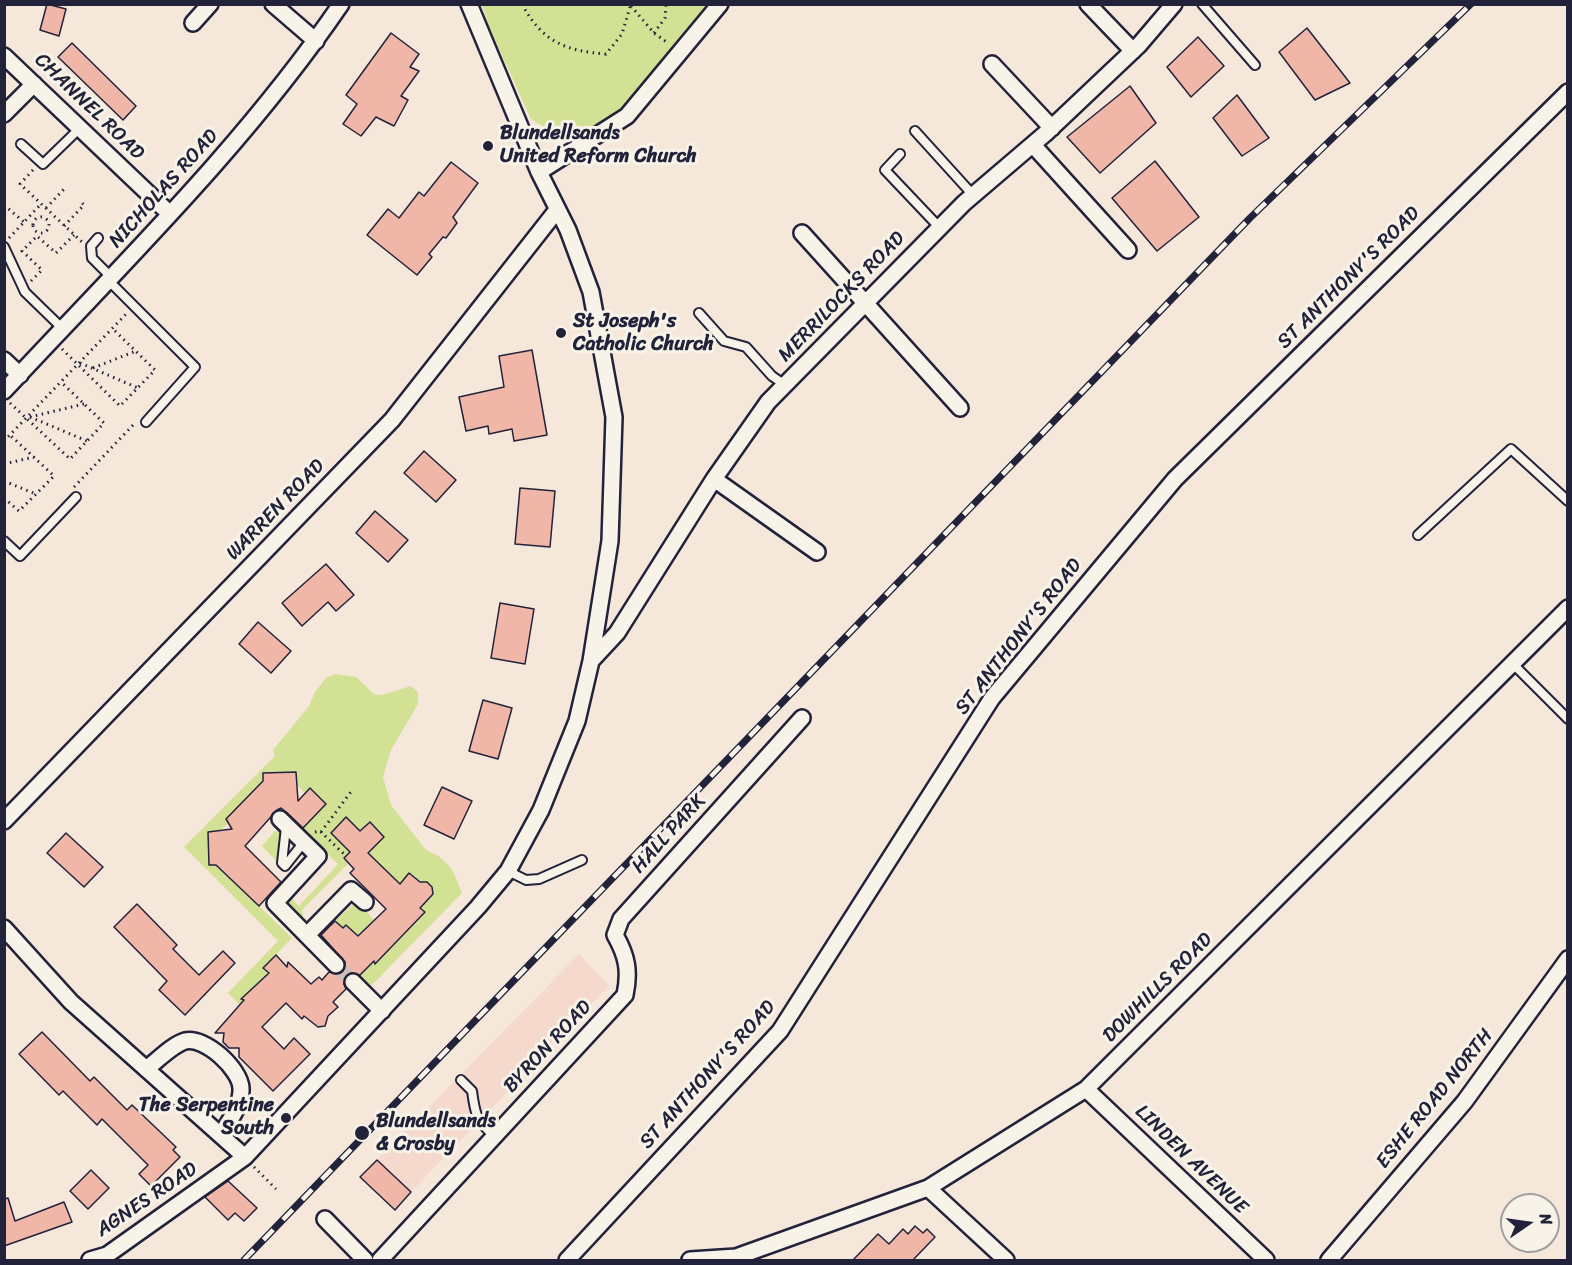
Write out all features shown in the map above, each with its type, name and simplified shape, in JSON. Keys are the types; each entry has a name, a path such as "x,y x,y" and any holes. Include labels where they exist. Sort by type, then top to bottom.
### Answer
{"street":[{"path":"193,23 210,4"},
{"path":"273,4 316,41"},
{"name":"NICHOLAS ROAD","path":"4,392 111,279 231,146 316,41 341,4"},
{"path":"353,982 382,1011 471,916 508,871 541,810 577,720 591,661 610,541 614,417 591,292 568,230 539,172 468,4"},
{"path":"539,172 627,116 720,4"},
{"path":"1088,4 1133,51"},
{"name":"MERRILOCKS ROAD","path":"591,661 617,633 714,479 768,402 973,195 1052,128 1133,51 1174,4"},
{"name":"CHANNEL ROAD","path":"4,56 170,214"},
{"path":"992,64 1052,128"},
{"path":"4,114 34,84"},
{"name":"ST ANTHONY'S ROAD","path":"567,1260 780,1031 992,698 1175,479 1568,92"},
{"path":"1033,145 1128,250"},
{"name":"WARREN ROAD","path":"4,821 392,420 557,210"},
{"path":"802,233 960,408"},
{"path":"4,360 20,375"},
{"path":"714,479 817,552"},
{"name":"DOWHILLS ROAD","path":"690,1260 738,1259 928,1188 1086,1089 1568,608"},
{"name":"HALL PARK","path":"624,995 629,976 626,953 615,935 621,919 802,718"},
{"path":"284,822 318,856 275,903 336,965"},
{"path":"307,935 351,890 365,902"},
{"path":"4,928 71,1002 245,1157"},
{"name":"ESHE ROAD NORTH","path":"1329,1260 1465,1101 1568,959"},
{"name":"BYRON ROAD","path":"380,1260 624,995"},
{"name":"AGNES ROAD","path":"90,1260 107,1255 245,1157 382,1011"},
{"path":"146,1069 183,1042 195,1040 206,1043 236,1073 242,1087 238,1105 221,1135"},
{"name":"LINDEN AVENUE","path":"1086,1089 1266,1260"},
{"path":"928,1188 1006,1260"},
{"path":"325,1219 365,1260"}],"lane":[{"path":"1202,4 1255,65"},
{"path":"21,144 43,165 80,128"},
{"path":"915,131 973,195"},
{"path":"900,154 885,170 940,228"},
{"path":"98,238 91,246 92,258 134,306 195,367 146,422"},
{"path":"4,245 23,289 58,335"},
{"path":"699,313 724,341 746,347 772,376 785,385"},
{"path":"1418,535 1510,449 1568,501"},
{"path":"4,541 20,556 76,497"},
{"path":"1512,663 1568,719"},
{"path":"284,822 282,863 285,866 304,843"},
{"path":"508,871 526,880 539,879 582,860"},
{"path":"461,1080 472,1091 473,1110 477,1118 494,1136"}],"path":[{"path":"522,4 548,40 581,52 606,54 622,34 631,4 630,7 654,33 679,54"},
{"path":"654,33 665,18 666,4"},
{"path":"41,163 20,184 91,252"},
{"path":"46,208 66,188"},
{"path":"64,226 84,205 82,203"},
{"path":"4,245 41,204"},
{"path":"4,205 24,222"},
{"path":"47,218 51,214"},
{"path":"31,216 34,219"},
{"path":"34,219 42,216 47,218"},
{"path":"23,289 42,270 22,251 38,235 49,228 47,218"},
{"path":"34,219 32,226 56,253 74,235"},
{"path":"4,441 134,306"},
{"path":"58,335 79,364 120,406 155,370 112,328"},
{"path":"92,368 136,351"},
{"path":"79,364 138,388"},
{"path":"4,397 70,459 104,423 62,382"},
{"path":"28,418 84,404"},
{"path":"76,497 70,491 140,417 146,422"},
{"path":"28,418 87,441"},
{"path":"4,498 19,511 54,476 10,435"},
{"path":"4,464 34,457"},
{"path":"4,481 36,494"},
{"path":"321,832 353,789"},
{"path":"245,1157 276,1189"}],"shaded area":[{"path":"579,954 609,986 411,1192 377,1160"}],"green space":[{"path":"482,5 720,5 627,116 576,147 531,119 489,27"},
{"path":"335,674 356,677 374,694 382,695 411,686 418,692 418,704 391,750 383,777 391,805 426,850 440,857 452,869 462,893 372,985 357,978 374,961 376,964 425,913 417,904 433,894 432,887 427,882 420,882 409,873 398,886 376,860 366,854 384,836 370,822 360,831 346,817 331,833 350,852 344,858 349,863 302,910 303,917 309,923 306,926 291,910 285,892 299,906 338,864 302,829 326,804 310,788 305,793 297,785 296,772 263,773 263,786 253,791 226,819 228,823 221,830 208,832 227,875 292,938 263,968 271,975 241,998 244,1000 240,1005 228,993 278,941 184,847 275,756 273,750 309,706 315,692 326,678"},
{"path":"275,831 283,831 279,864 262,846"},
{"path":"354,904 360,905 374,920 358,936 347,925 343,928 335,921"}],"building":[{"path":"47,4 66,9 59,36 40,30"},
{"path":"1307,28 1350,83 1315,100 1279,52"},
{"path":"391,33 419,54 410,67 419,71 401,96 408,100 394,126 376,117 361,136 343,124 357,104 346,95"},
{"path":"1198,37 1224,66 1191,97 1167,67"},
{"path":"72,43 136,106 123,120 58,57"},
{"path":"1130,86 1156,123 1100,173 1067,137"},
{"path":"1237,95 1269,138 1242,156 1213,118"},
{"path":"1155,161 1199,217 1157,251 1112,198"},
{"path":"451,162 478,183 453,217 457,223 446,238 443,237 429,254 432,257 417,275 367,235 388,209 399,218 419,192 424,196"},
{"path":"532,350 547,435 514,441 512,429 489,434 488,426 466,431 459,397 504,387 499,356"},
{"path":"424,451 456,480 436,502 404,473"},
{"path":"520,488 555,491 550,547 515,544"},
{"path":"375,511 408,540 388,562 356,533"},
{"path":"326,564 354,595 336,611 328,602 302,626 282,603"},
{"path":"500,603 534,609 525,664 491,658"},
{"path":"258,622 291,651 271,673 239,644"},
{"path":"483,700 512,708 498,759 469,751"},
{"path":"296,772 298,801 310,788 326,804 303,828 281,808 277,810 245,846 281,882 259,906 216,865 209,865 208,832 232,829 226,819 263,781 263,773"},
{"path":"442,787 472,801 454,839 424,825"},
{"path":"346,817 360,831 370,822 384,837 368,853 400,884 409,873 420,882 427,882 432,887 433,894 420,908 425,912 375,964 374,961 360,975 351,973 346,976 344,984 346,989 333,1002 338,1007 328,1016 325,1026 318,1027 304,1016 302,1019 286,1003 262,1027 284,1049 294,1038 310,1054 273,1091 239,1057 239,1048 229,1048 223,1042 224,1033 215,1033 244,1000 241,999 269,973 263,968 276,955 287,967 288,962 311,984 319,977 322,980 329,972 339,974 345,968 345,962 321,935 335,921 343,928 346,925 358,936 386,909 350,873 354,869 344,858 350,852 331,833"},
{"path":"66,833 103,867 84,887 47,853"},
{"path":"137,904 177,945 173,949 199,975 223,951 235,963 185,1015 159,990 167,981 114,927"},
{"path":"42,1032 90,1081 94,1077 127,1110 132,1105 176,1147 173,1150 180,1157 151,1186 139,1174 148,1165 102,1119 97,1125 63,1091 59,1095 19,1054"},
{"path":"377,1160 411,1192 395,1210 360,1177"},
{"path":"91,1170 109,1188 88,1209 70,1191"},
{"path":"228,1181 257,1208 244,1221 235,1213 228,1220 205,1197"},
{"path":"8,1198 15,1221 64,1202 72,1222 4,1246 4,1199"},
{"path":"915,1226 923,1233 927,1229 935,1237 913,1260 853,1260 878,1234 889,1244 903,1229 908,1234"}],"tunnel":[{"path":"336,965 353,982"}],"railway":[{"path":"244,1260 1250,218 1471,4"}],"place":[{"name":"Blundellsands United Reform Church","path":"488,146"},
{"name":"St Joseph's Catholic Church","path":"561,333"},
{"name":"The Serpentine South","path":"286,1118"},
{"name":"Blundellsands & Crosby","path":"362,1133"}]}
